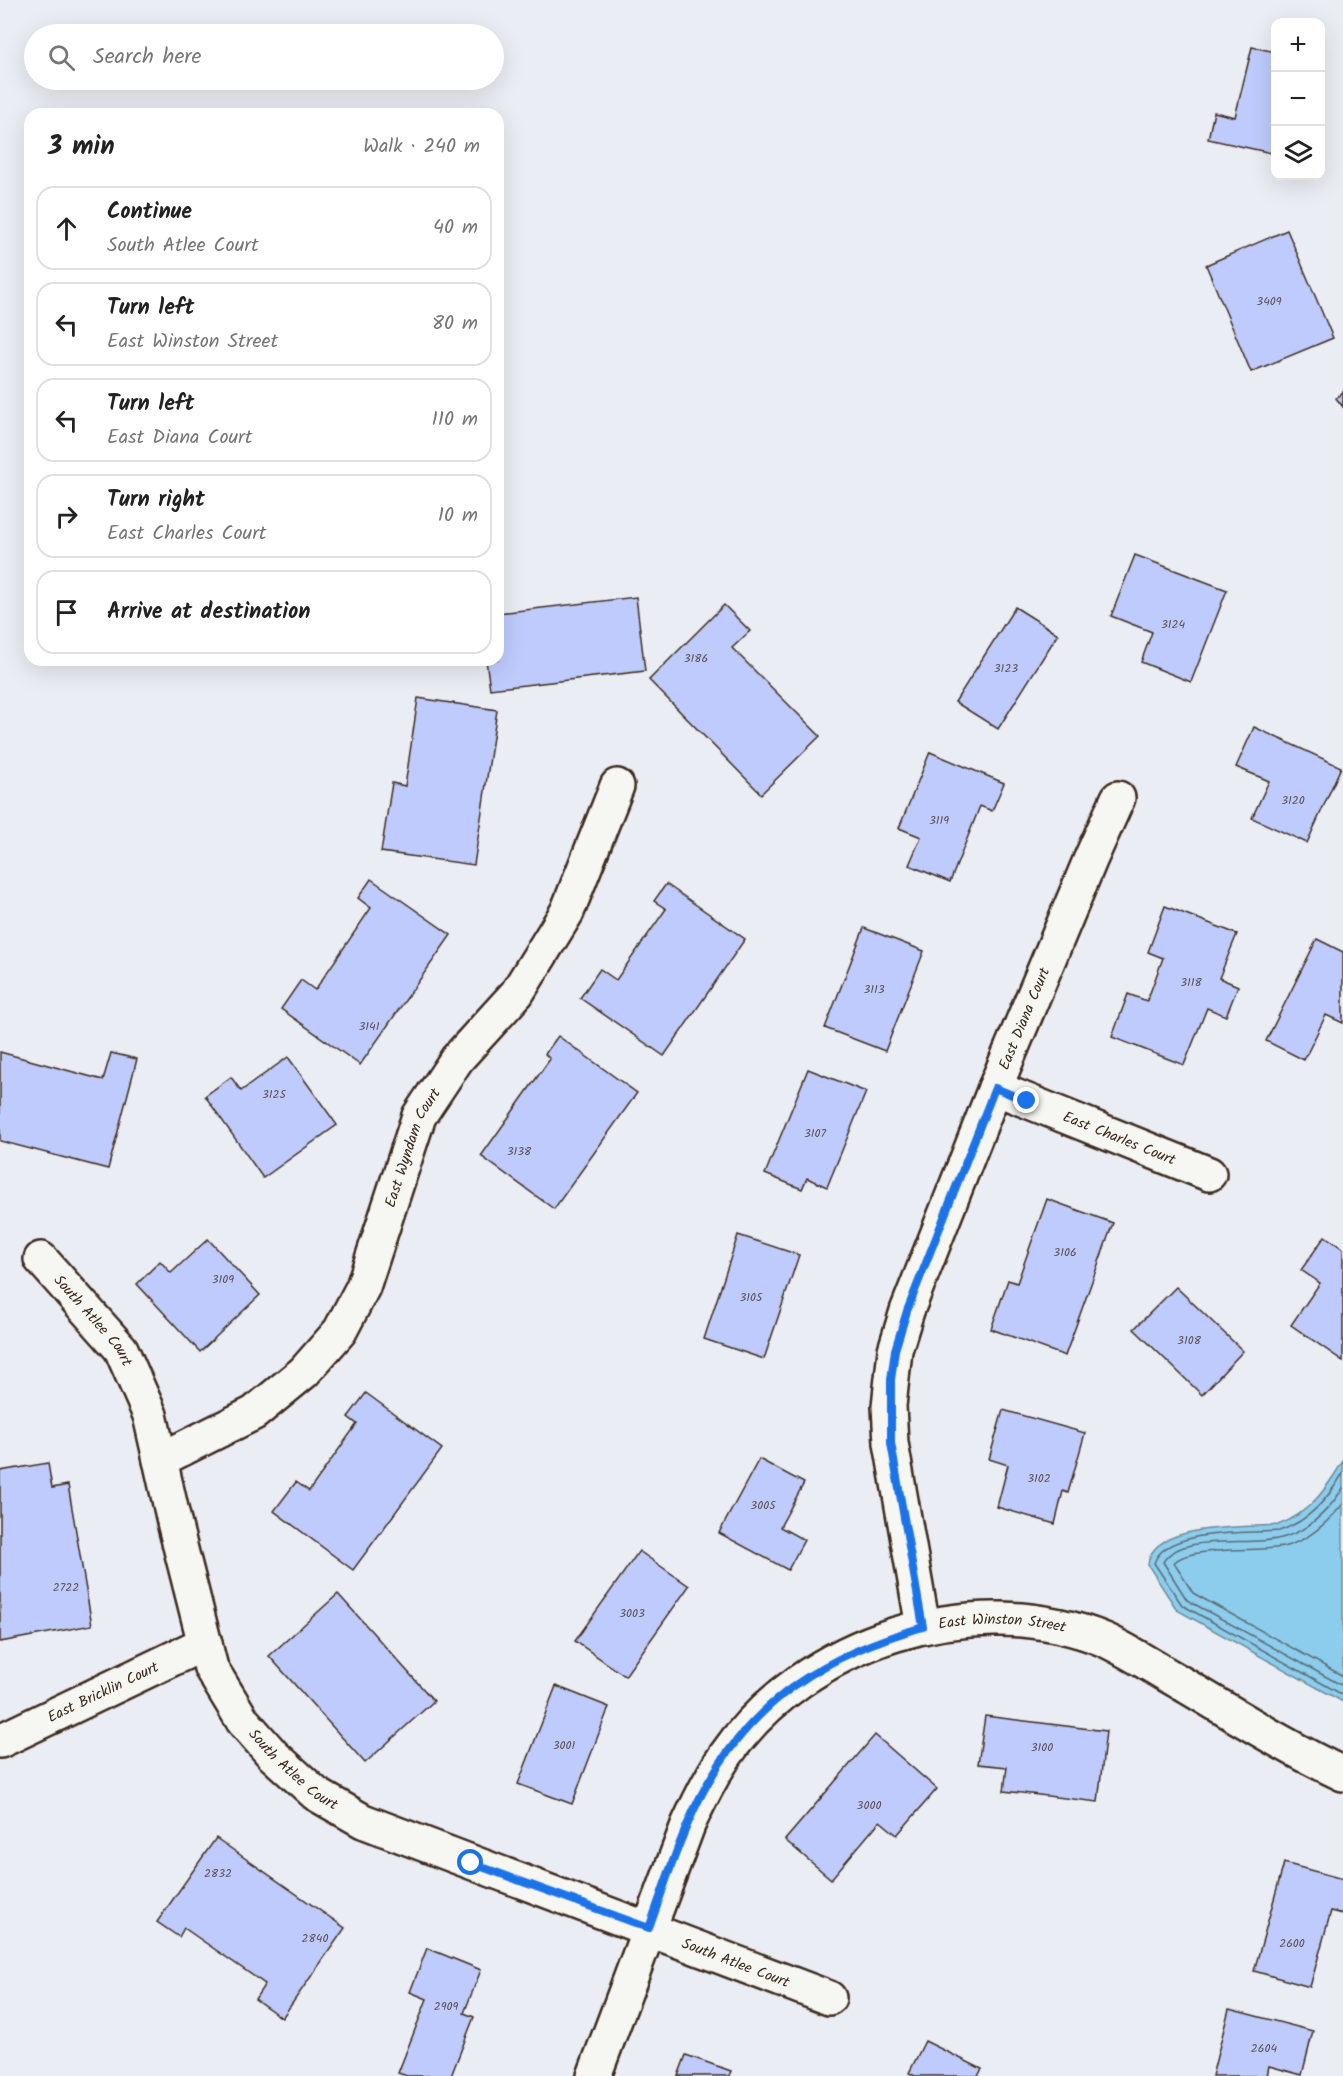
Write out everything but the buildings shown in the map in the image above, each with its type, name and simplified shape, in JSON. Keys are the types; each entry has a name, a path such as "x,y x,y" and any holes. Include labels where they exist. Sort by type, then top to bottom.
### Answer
{"street":[{"name":"East Wyndam Court","path":"160,1460 254,1413 304,1372 340,1331 363,1287 418,1116 457,1059 517,993 567,912 617,786"},
{"name":"East Diana Court","path":"923,1627 891,1443 891,1380 895,1350 907,1311 995,1088 1118,798"},
{"name":"East Charles Court","path":"995,1088 1209,1174"},
{"name":"South Atlee Court","path":"41,1259 121,1348 150,1415 211,1668 243,1721 273,1755 316,1794 363,1821 829,1998"},
{"name":"East Winston Street","path":"594,2076 704,1789 725,1755 751,1724 782,1695 817,1669 851,1651 923,1627 972,1620 1019,1619 1060,1626 1106,1641 1343,1774"},
{"name":"East Bricklin Court","path":"0,1741 205,1643"}],"water":[{"path":"1343,1461 1343,1702 1177,1610 1148,1565 1153,1551 1165,1541 1182,1534 1202,1530 1278,1525 1289,1520 1316,1499"}],"route":[{"path":"471,1863 649,1928 688,1824 704,1789 725,1755 751,1724 782,1695 817,1669 851,1651 923,1627 891,1443 891,1380 895,1350 907,1311 995,1088 1027,1101"}]}
